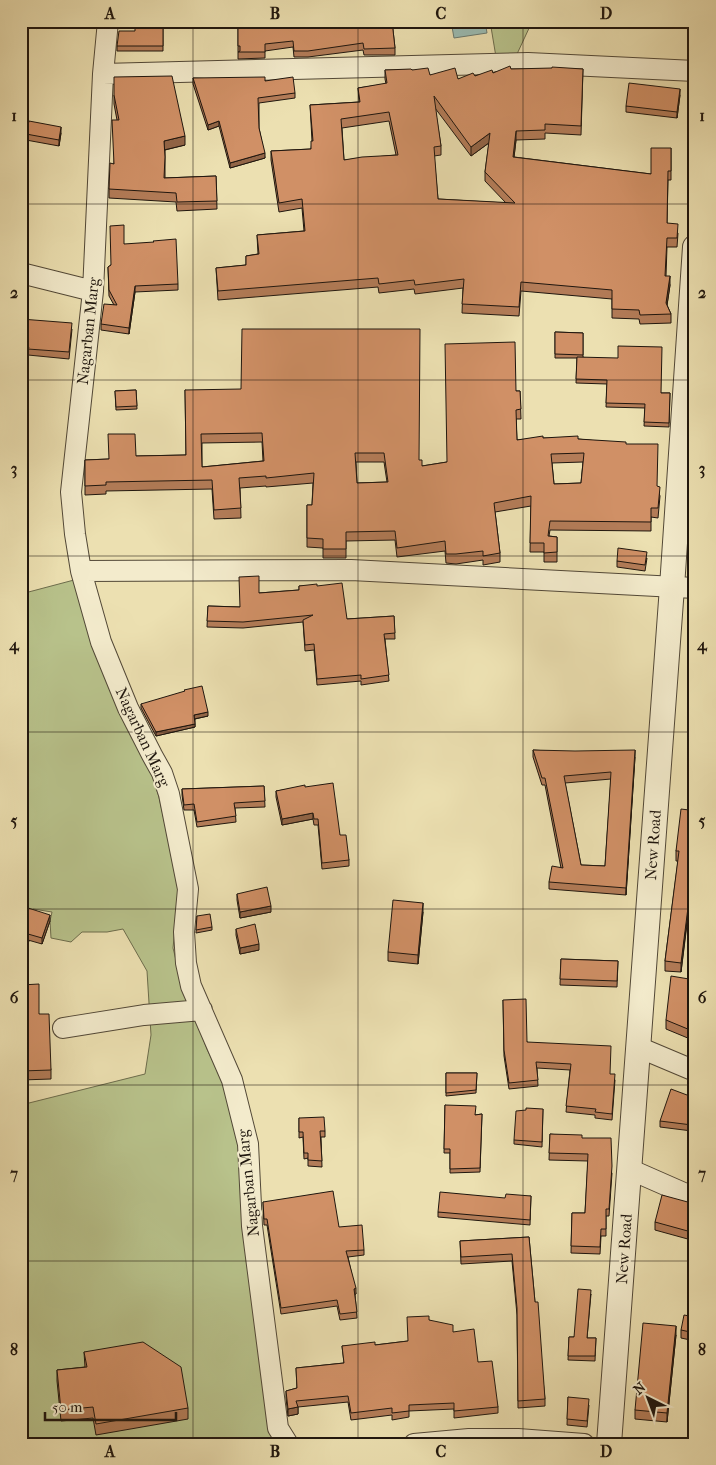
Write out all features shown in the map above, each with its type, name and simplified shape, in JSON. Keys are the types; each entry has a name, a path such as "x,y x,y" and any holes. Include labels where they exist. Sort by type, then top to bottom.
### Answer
{"street":[{"name":"Nagarban Marg","path":"108,21 102,74 93,291 71,492 75,534 81,571 100,642 128,708 162,773 170,794 188,889 184,932 186,963 191,986 232,1080 248,1144 252,1226 278,1428 288,1444"},
{"path":"102,74 528,63 695,71"},
{"name":"New Road","path":"609,1444 638,1047 684,587 695,247"},
{"path":"21,273 93,291"},
{"path":"81,571 352,570 684,587"},
{"path":"63,1028 202,1010"},
{"path":"638,1047 695,1071"},
{"path":"629,1169 695,1198"},
{"path":"414,1444 518,1439 584,1444"}],"green space":[{"path":"490,21 533,21 517,54 496,57"},
{"path":"74,580 150,767 159,797 179,888 173,948 182,984 207,1049 226,1089 239,1142 255,1304 274,1444 21,1444 21,1105 145,1074 151,1035 147,971 123,929 107,932 82,932 71,942 51,938 50,921 52,912 33,909 29,942 21,941 21,594"}],"water":[{"path":"451,21 485,21 487,33 454,38"}],"building":[{"path":"238,21 392,21 395,48 364,49 363,43 308,51 294,51 293,41 265,44 265,52 238,52 240,51 240,46 238,46"},
{"path":"135,25 163,25 163,46 117,46 119,31 135,31"},
{"path":"510,66 511,69 552,67 583,69 581,126 545,124 545,130 516,131 513,157 651,174 651,148 671,148 671,171 668,171 667,223 678,224 677,238 667,238 665,276 670,276 666,303 671,314 640,315 639,310 612,309 612,290 521,282 519,307 462,304 464,279 415,285 414,280 379,284 378,278 218,291 216,268 246,265 246,256 259,254 257,235 305,231 302,199 279,203 271,151 311,149 311,141 313,141 310,105 360,102 358,88 387,83 385,70 428,68 430,75 455,68 458,79 473,73 475,76 492,70 493,73","holes":["434,96 471,147 490,133 485,172 515,203 438,199 434,147 441,146","389,112 398,155 344,160 341,119"]},
{"path":"172,76 185,136 164,141 164,178 216,176 217,201 177,202 176,193 109,189 110,163 114,164 112,120 119,120 114,95 114,77"},
{"path":"265,77 265,81 293,77 295,93 258,98 259,128 265,153 230,163 219,121 208,125 193,78"},
{"path":"629,83 680,89 677,112 626,106"},
{"path":"29,121 61,127 59,140 26,134"},
{"path":"124,225 124,244 176,239 178,284 135,286 129,328 101,324 104,304 117,305 109,290 108,267 111,265 110,226"},
{"path":"21,319 72,323 69,352 21,347"},
{"path":"242,329 420,329 419,460 422,460 422,466 447,462 445,344 515,342 516,391 520,391 521,409 516,410 517,440 543,436 543,438 578,436 578,439 626,442 626,444 658,444 657,486 660,487 658,508 651,508 651,522 550,521 548,536 557,537 557,552 544,553 544,543 530,543 531,496 494,503 500,553 483,556 483,551 446,554 445,541 397,548 395,531 346,532 346,549 323,549 323,539 307,538 307,505 312,505 314,473 266,478 266,476 239,478 241,508 214,510 212,480 106,482 106,485 85,486 85,460 109,459 108,434 135,434 136,456 186,455 185,390 241,389","holes":["262,433 264,461 202,467 201,434","355,453 384,453 388,482 357,483","584,453 581,483 554,484 551,454"]},
{"path":"555,332 583,333 583,355 555,354"},
{"path":"618,346 662,347 661,393 670,393 669,423 644,422 645,404 606,403 607,380 576,379 577,357 618,358"},
{"path":"136,390 137,406 116,407 115,391"},
{"path":"618,548 647,552 645,565 617,561"},
{"path":"259,576 259,593 299,590 299,586 342,583 347,619 394,616 395,633 384,634 389,675 361,679 361,675 317,679 314,644 305,645 303,620 313,615 243,622 207,621 208,606 240,607 239,577"},
{"path":"202,686 208,712 194,715 195,724 156,732 141,704"},
{"path":"695,707 695,852 681,963 665,961 679,851 676,851 681,809 689,810"},
{"path":"533,750 635,750 626,888 549,882 552,866 563,868 545,778 542,778","holes":["611,772 605,866 581,865 564,776"]},
{"path":"333,783 340,835 346,835 349,860 322,863 318,819 314,819 313,813 282,819 276,791 305,785 305,787"},
{"path":"264,786 265,801 234,803 236,816 197,822 194,804 184,805 182,789"},
{"path":"267,887 271,906 240,912 237,894"},
{"path":"393,900 423,903 418,955 388,952"},
{"path":"22,906 50,915 42,938 21,932"},
{"path":"210,914 212,927 196,930 197,916"},
{"path":"255,924 259,944 240,948 236,929"},
{"path":"561,959 618,961 617,981 560,979"},
{"path":"671,976 695,980 695,1032 666,1020"},
{"path":"39,984 39,1014 49,1014 51,1070 21,1071 21,985"},
{"path":"526,999 527,1042 611,1046 610,1074 615,1074 612,1114 595,1112 596,1109 566,1106 571,1064 536,1062 538,1080 509,1083 504,1050 503,1000"},
{"path":"446,1073 477,1073 476,1090 446,1093"},
{"path":"671,1089 695,1098 695,1160 690,1159 692,1125 660,1121"},
{"path":"445,1105 476,1106 475,1115 482,1114 480,1168 450,1169 450,1149 444,1149"},
{"path":"526,1108 543,1109 542,1142 514,1140 516,1111 526,1110"},
{"path":"324,1117 325,1131 320,1131 322,1161 308,1160 308,1153 304,1153 303,1132 299,1132 299,1118"},
{"path":"550,1134 582,1135 582,1138 611,1138 612,1166 609,1209 606,1209 606,1229 601,1229 600,1247 571,1246 572,1213 585,1213 588,1154 549,1153"},
{"path":"333,1191 339,1227 362,1225 364,1250 346,1251 356,1288 354,1289 357,1312 340,1314 337,1300 281,1308 267,1219 264,1219 263,1202"},
{"path":"440,1192 505,1198 506,1194 531,1196 530,1220 438,1212"},
{"path":"662,1195 695,1204 695,1233 655,1222"},
{"path":"529,1237 535,1302 538,1302 545,1399 518,1401 517,1308 512,1254 461,1257 460,1241"},
{"path":"695,1260 695,1278 690,1277"},
{"path":"578,1289 591,1290 587,1338 596,1338 595,1356 568,1356 569,1337 574,1337"},
{"path":"684,1315 695,1317 695,1333 681,1330"},
{"path":"429,1316 429,1320 453,1325 453,1332 474,1329 478,1362 492,1361 498,1407 454,1411 454,1403 409,1405 409,1411 392,1413 392,1408 351,1413 348,1396 296,1401 298,1407 288,1409 286,1391 297,1388 296,1368 344,1363 342,1346 408,1341 407,1317"},
{"path":"643,1323 676,1326 667,1413 635,1410"},
{"path":"143,1342 181,1367 188,1408 96,1424 93,1407 61,1410 57,1370 87,1367 84,1352"},
{"path":"568,1397 589,1399 587,1421 567,1419"}]}
